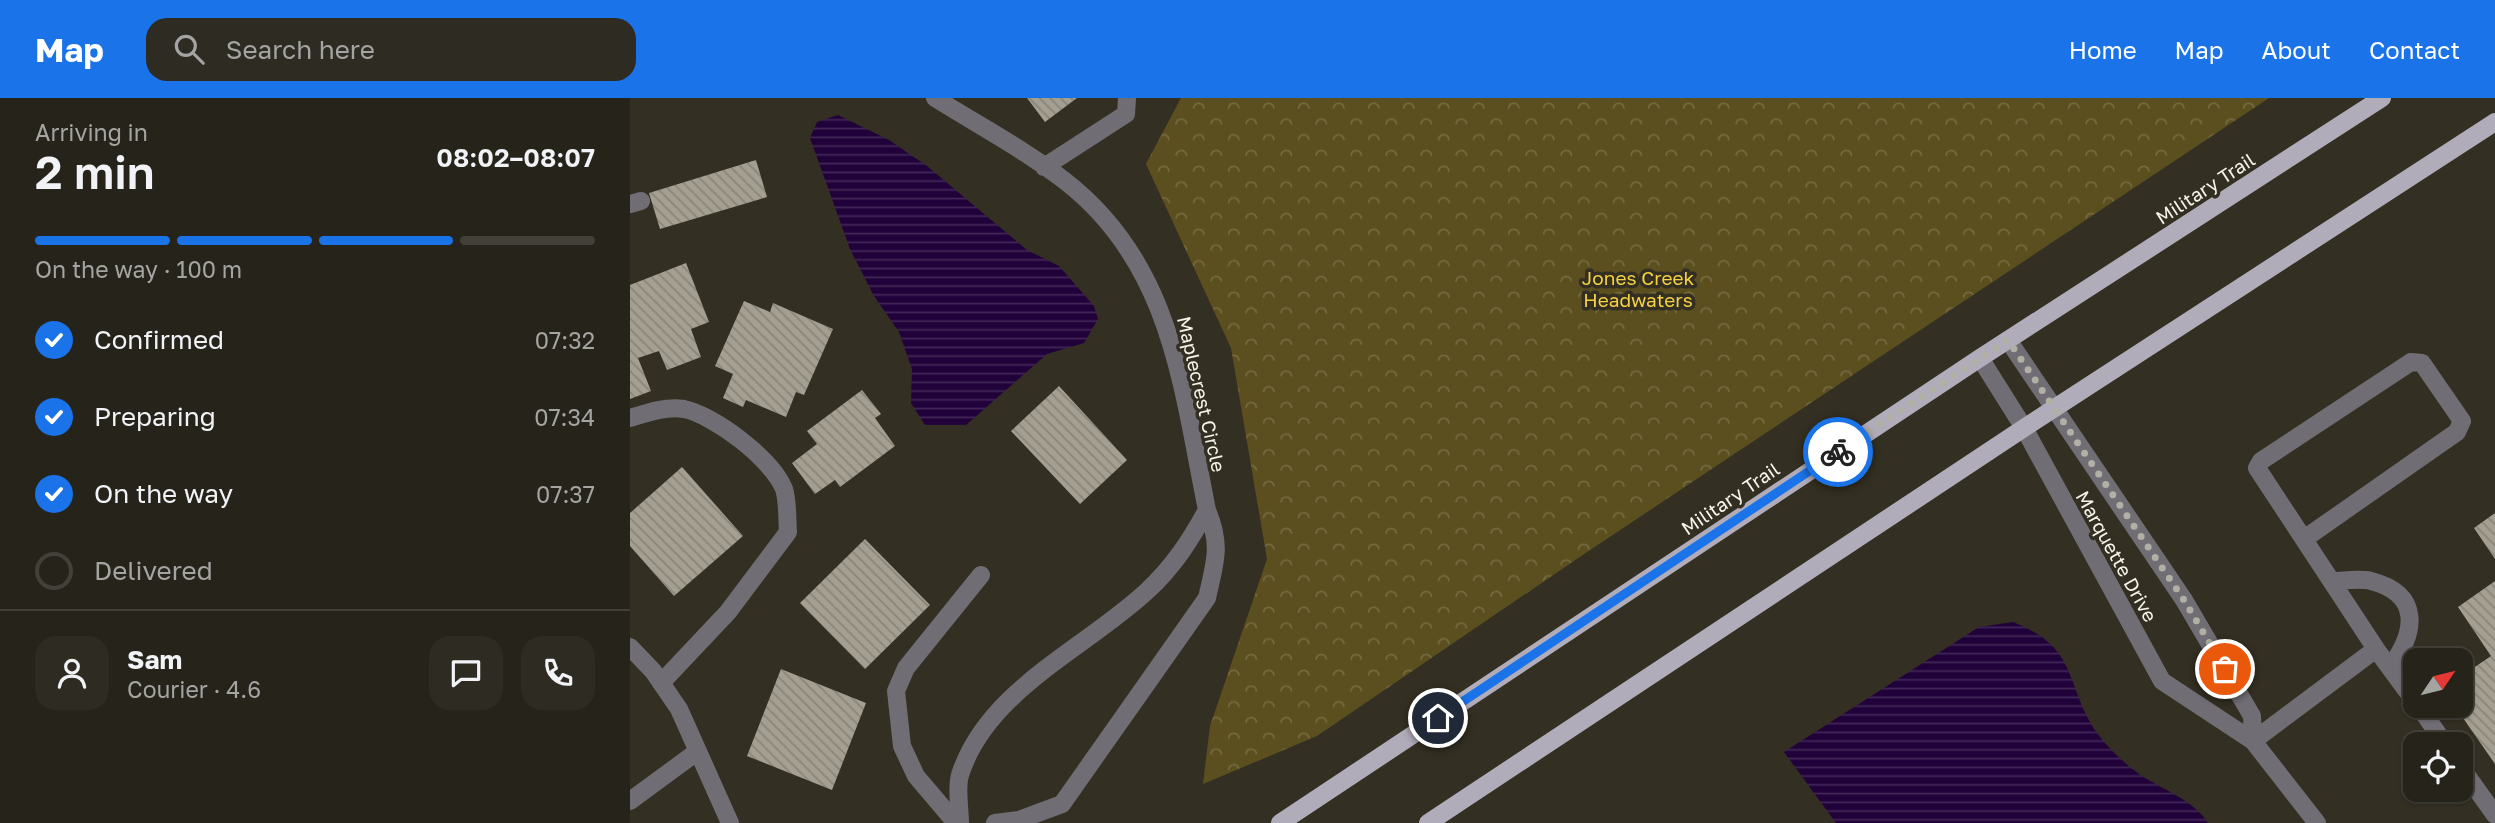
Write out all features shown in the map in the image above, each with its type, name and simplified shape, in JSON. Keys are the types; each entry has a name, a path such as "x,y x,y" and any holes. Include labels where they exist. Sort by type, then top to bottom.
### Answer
{"main road":[{"name":"Military Trail","path":"1280,823 1980,358 2382,98"},
{"path":"1427,823 2024,428 2495,122"}],"street":[{"name":"Maplecrest Circle","path":"934,98 1044,167 1101,213 1130,249 1153,290 1170,333 1207,510 1217,534 1207,598 1062,804 1020,821 995,823"},
{"path":"1044,167 1126,114 1128,98"},
{"name":"Marquette Drive","path":"2008,340 2184,600 2252,716 2253,741"},
{"name":"Marquette Drive","path":"1980,358 2024,428 2162,681 2253,741 2317,823"},
{"path":"2304,538 2456,432 2462,421 2422,363 2411,362 2261,461 2257,468 2376,649 2403,685"},
{"path":"630,418 652,411 682,408 711,418 763,460 784,489 788,532 727,612 661,683"},
{"path":"958,823 959,777 981,735 1013,697 1146,591 1186,549 1207,510"},
{"path":"958,823 916,776 902,746 896,691 906,668 981,575"},
{"path":"2332,581 2369,580 2386,586 2408,606 2412,627 2403,650 2390,667"},
{"path":"630,647 679,709 730,823"},
{"path":"2253,741 2376,649"},
{"path":"630,802 698,751"},
{"path":"2473,784 2495,814"}],"green space":[{"name":"Jones Creek Headwaters","path":"1181,98 2269,98 1587,552 1317,736 1203,784 1210,726 1267,559 1231,348 1146,164"}],"shaded area":[{"path":"838,115 889,140 927,166 1027,250 1059,266 1094,306 1098,319 1084,343 1047,354 966,425 925,425 911,403 912,369 899,332 874,296 850,249 810,138 817,122"},
{"path":"2013,622 2034,632 2060,656 2087,716 2111,749 2139,774 2194,808 2208,823 1836,823 1784,752 1979,627"}],"building":[{"path":"1027,98 1077,98 1045,122"},
{"path":"756,160 767,197 660,229 649,193"},
{"path":"686,263 709,322 691,329 701,357 667,370 659,351 638,358 651,391 630,399 630,285"},
{"path":"744,301 770,312 773,303 833,329 804,395 796,392 786,417 746,400 743,407 723,398 733,374 715,366"},
{"path":"1059,386 1127,460 1080,504 1011,431"},
{"path":"862,390 881,414 875,418 895,446 840,487 835,480 815,494 792,463 817,444 807,431"},
{"path":"682,467 743,536 674,596 630,546 630,513"},
{"path":"2495,513 2495,559 2474,528"},
{"path":"865,539 930,605 865,669 800,603"},
{"path":"2495,581 2495,764 2463,718 2473,718 2473,668 2491,656 2458,607"},
{"path":"781,669 866,703 832,790 747,756"}],"way so far":[{"path":"1838,452 2008,340 2184,600 2225,669"}],"route":[{"path":"1438,718 1838,452"}]}
